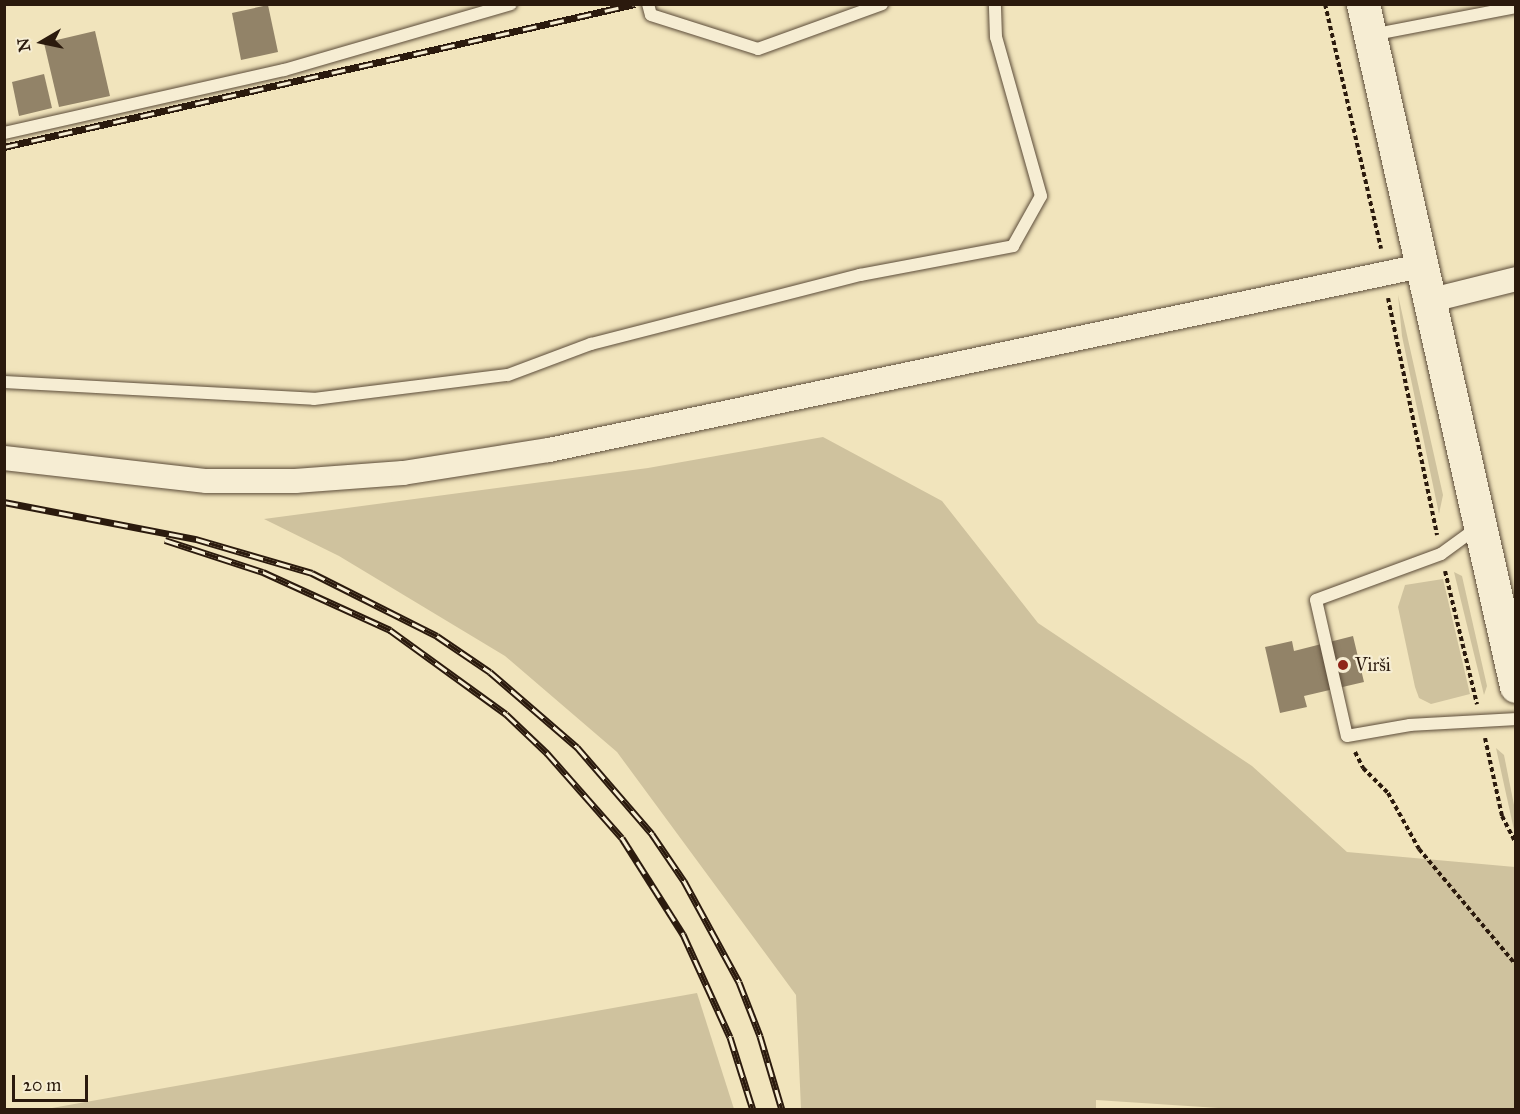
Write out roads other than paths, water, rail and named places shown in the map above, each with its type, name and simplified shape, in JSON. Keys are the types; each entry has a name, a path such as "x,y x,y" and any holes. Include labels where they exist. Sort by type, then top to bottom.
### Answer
{"main road":[{"path":"1363,4 1515,686"}],"street":[{"path":"4,458 207,481 295,481 403,473 549,450 1385,276 1421,266"},
{"path":"1428,301 1515,279"}],"lane":[{"path":"4,134 284,70 511,4"},
{"path":"648,4 651,15 758,49 882,4"},
{"path":"4,382 314,399 507,375 591,344 860,275 1013,246 1041,196 996,37 995,4"},
{"path":"1370,36 1515,7"},
{"path":"1479,527 1441,554 1373,582 1316,600 1347,736 1410,725 1515,719"}],"railway":[{"path":"4,147 635,4"},
{"path":"4,502 196,539 312,573 437,636 490,672 577,747 652,834 684,881 739,982 760,1036 782,1110"},
{"path":"165,540 263,572 390,630 506,714 547,753 622,838 683,934 730,1037 753,1110"}],"place":[{"name":"Virši","path":"1343,665"}]}
